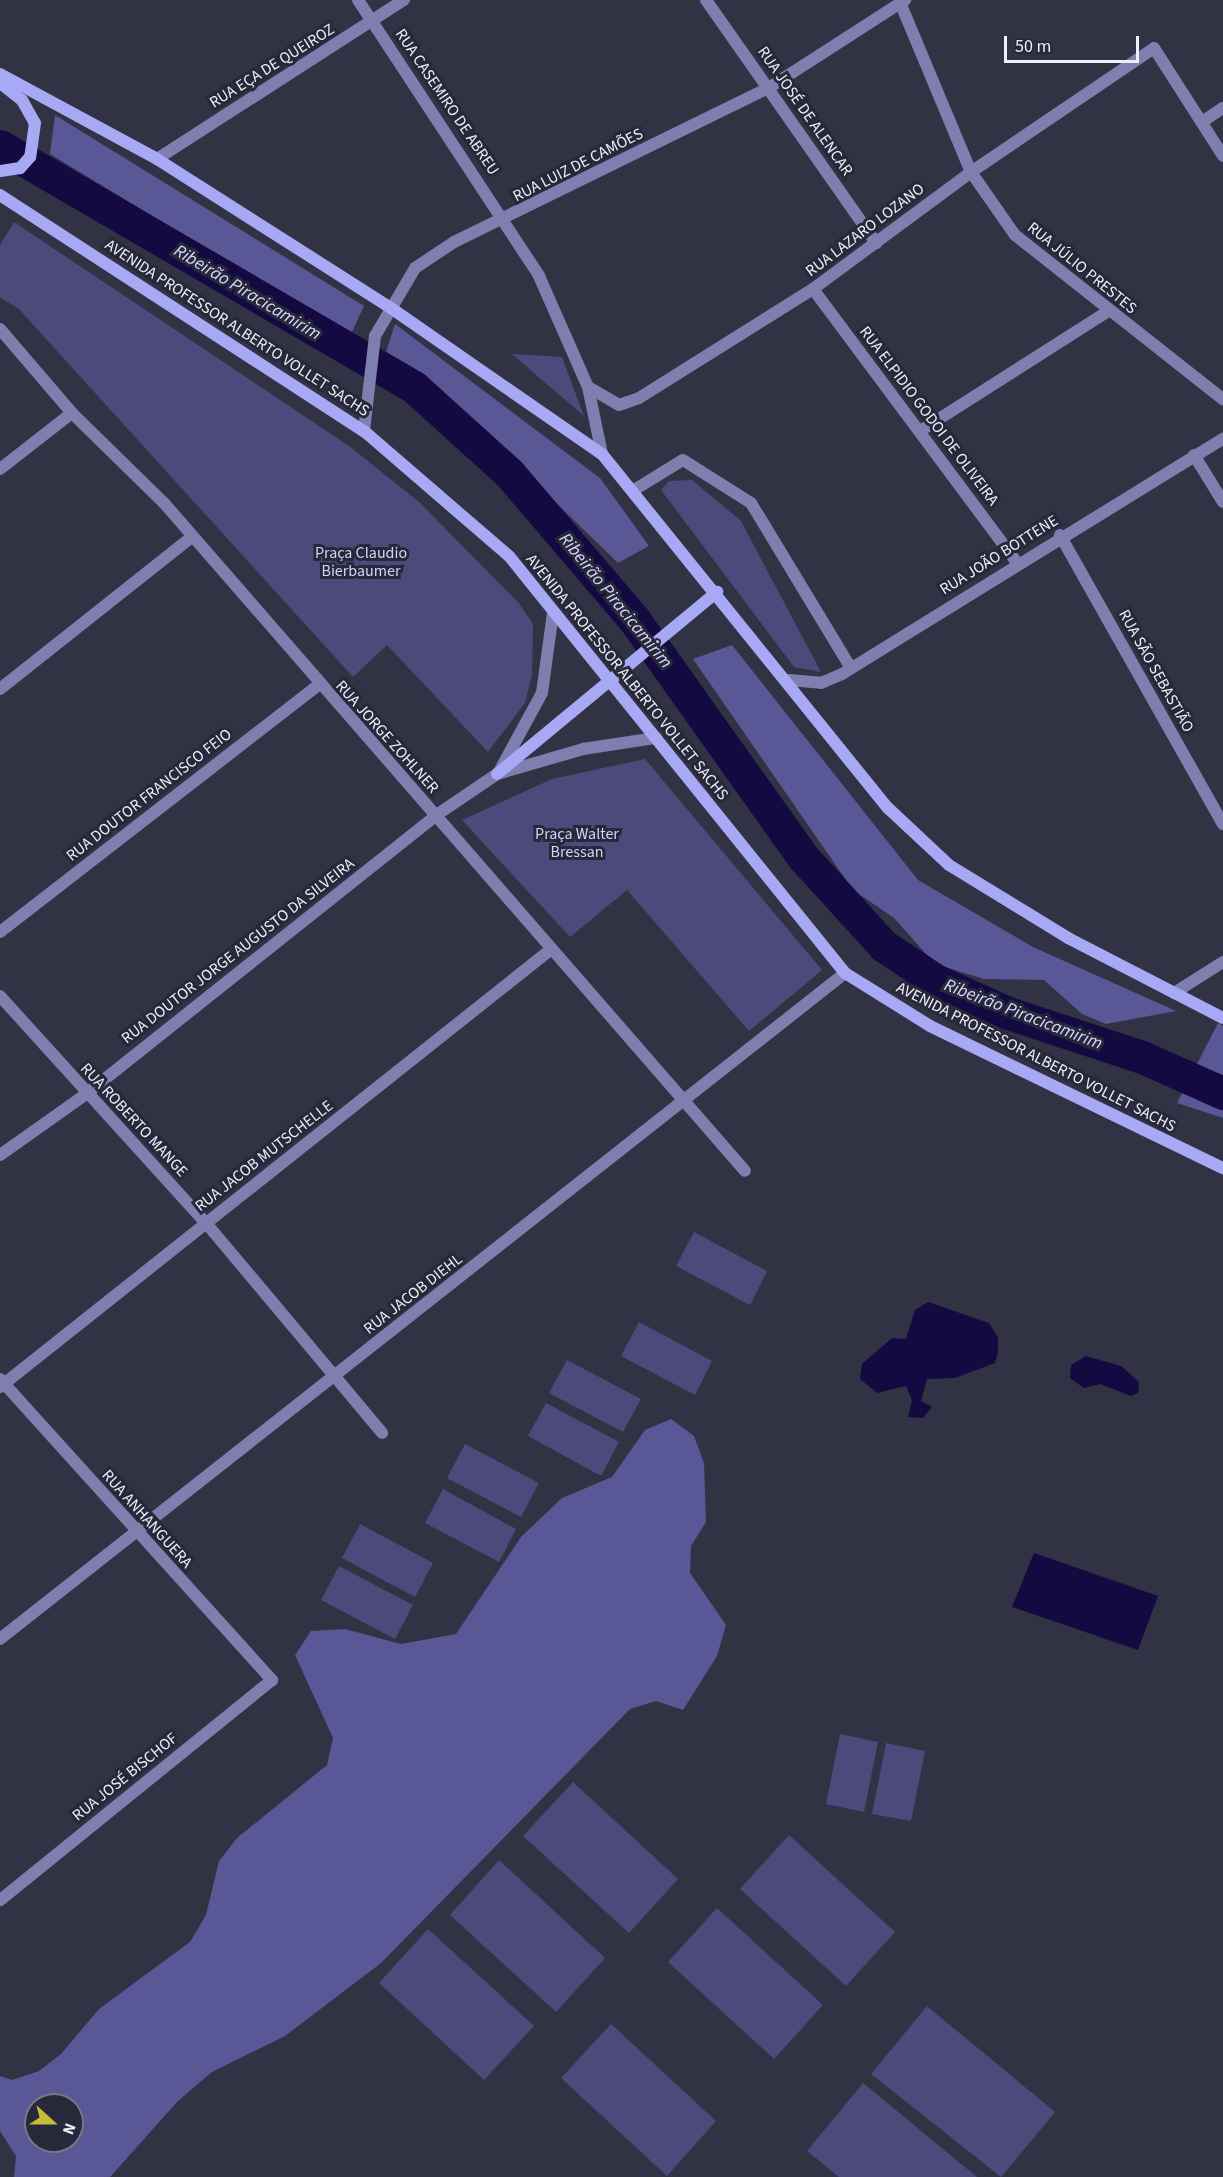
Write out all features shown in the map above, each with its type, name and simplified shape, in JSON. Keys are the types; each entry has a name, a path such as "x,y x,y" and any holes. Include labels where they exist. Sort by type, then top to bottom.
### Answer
{"main road":[{"path":"0,74 157,159 388,306 603,454 789,680 888,807 949,865 1174,993 1223,1018"},
{"path":"0,83 22,100 35,123 30,157 20,168 2,171"},
{"name":"AVENIDA PROFESSOR ALBERTO VOLLET SACHS","path":"0,195 364,431 509,556 607,681 656,738 845,973 930,1026 1223,1168"},
{"path":"497,774 717,592"}],"street":[{"name":"RUA CASEMIRO DE ABREU","path":"358,0 506,219 539,276 588,387 603,454"},
{"name":"RUA EÇA DE QUEIROZ","path":"157,159 404,0"},
{"name":"RUA JOSÉ DE ALENCAR","path":"706,0 770,87 876,243"},
{"name":"RUA LUIZ DE CAMÕES","path":"364,431 375,336 388,306 429,257 770,87 901,1"},
{"name":"RUA JÚLIO PRESTES","path":"901,1 970,172 1015,235 1107,312 1223,399"},
{"name":"RUA LAZARO LOZANO","path":"588,387 619,405 639,398 813,289 970,172 1155,48 1202,122"},
{"path":"1223,108 1202,122 1223,156"},
{"name":"RUA ELPIDIO GODOI DE OLIVEIRA","path":"813,289 1017,562"},
{"path":"920,431 1107,312"},
{"name":"RUA JORGE ZOHLNER","path":"0,329 72,414 192,537 318,685 435,816 549,951 746,1172"},
{"path":"0,470 72,414"},
{"name":"RUA JOÃO BOTTENE","path":"789,680 821,682 851,669 1060,535 1223,439"},
{"path":"1194,455 1223,502"},
{"path":"634,490 683,460 751,502 851,669"},
{"name":"RUA SÃO SEBASTIÃO","path":"1060,535 1223,824"},
{"path":"0,689 192,537"},
{"name":"RUA DOUTOR JORGE AUGUSTO DA SILVEIRA","path":"497,774 542,693 553,613"},
{"name":"RUA DOUTOR FRANCISCO FEIO","path":"0,932 318,685"},
{"name":"RUA DOUTOR JORGE AUGUSTO DA SILVEIRA","path":"0,1155 86,1094 435,816 497,774 583,749 656,738"},
{"name":"RUA JACOB MUTSCHELLE","path":"1,1383 549,951"},
{"path":"1174,993 1223,962"},
{"name":"RUA JACOB DIEHL","path":"0,1639 845,973"},
{"name":"RUA ROBERTO MANGE","path":"0,996 86,1094 206,1223 337,1375 382,1433"},
{"name":"RUA ANHANGUERA","path":"1,1383 272,1680"},
{"name":"RUA JOSÉ BISCHOF","path":"0,1899 272,1680"}],"green space":[{"name":"Praça Claudio Bierbaumer","path":"14,222 349,446 419,502 518,602 533,624 532,675 525,703 488,752 387,645 353,677 18,308 0,298 0,245"},
{"path":"512,354 562,357 584,416"},
{"path":"692,480 741,521 821,672 794,667 661,490 669,481"},
{"name":"Praça Walter Bressan","path":"645,759 822,970 749,1031 627,890 570,937 462,820 552,779"},
{"path":"694,1232 767,1271 750,1305 676,1266"},
{"path":"639,1322 712,1361 695,1395 621,1356"},
{"path":"567,1360 641,1399 623,1432 549,1393"},
{"path":"546,1403 619,1442 601,1476 528,1436"},
{"path":"465,1444 539,1483 521,1517 447,1478"},
{"path":"443,1489 516,1529 499,1562 425,1523"},
{"path":"360,1524 433,1563 415,1597 342,1558"},
{"path":"339,1566 413,1605 395,1639 321,1600"},
{"path":"840,1734 878,1742 864,1812 826,1804"},
{"path":"886,1743 925,1751 911,1821 872,1814"},
{"path":"573,1782 678,1879 629,1933 523,1836"},
{"path":"789,1835 895,1932 846,1986 740,1889"},
{"path":"499,1860 605,1958 556,2012 450,1915"},
{"path":"717,1908 823,2005 774,2059 668,1962"},
{"path":"428,1929 534,2026 484,2080 379,1983"},
{"path":"927,2006 1055,2112 1001,2177 871,2074"},
{"path":"611,2024 716,2121 667,2176 561,2078"},
{"path":"863,2083 977,2177 839,2177 807,2151"}],"shaded area":[{"path":"55,115 364,306 350,336 50,154"},
{"path":"395,324 600,478 649,546 618,563 439,389 384,358"},
{"path":"732,645 918,880 1033,947 1176,1011 1106,1024 1082,1014 1044,980 984,979 935,964 894,918 853,890 693,659"},
{"path":"1218,1023 1223,1026 1223,1118 1177,1103"},
{"path":"928,1302 989,1323 998,1337 998,1352 995,1363 955,1378 927,1379 921,1401 932,1407 923,1418 908,1417 912,1400 906,1386 877,1393 860,1379 862,1364 892,1338 906,1339 915,1310"},
{"path":"1086,1356 1121,1366 1139,1382 1138,1393 1131,1396 1100,1384 1084,1388 1070,1378 1071,1365"},
{"path":"671,1419 694,1436 704,1463 706,1522 691,1546 690,1573 726,1625 717,1656 683,1710 656,1701 630,1709 381,1963 285,2036 212,2072 178,2101 110,2177 14,2177 16,2156 0,2131 0,2076 12,2080 39,2071 61,2054 99,2009 190,1942 206,1915 219,1861 237,1838 327,1765 333,1738 295,1655 311,1631 345,1629 401,1644 456,1634 521,1537 562,1498 612,1477 645,1430"},
{"path":"1034,1553 1158,1596 1138,1650 1012,1607"}],"waterway":[{"name":"Ribeirão Piracicamirim","path":"0,146 415,388 509,473 633,618 802,856 884,946 935,980 1008,1013 1142,1057 1223,1093"}]}
